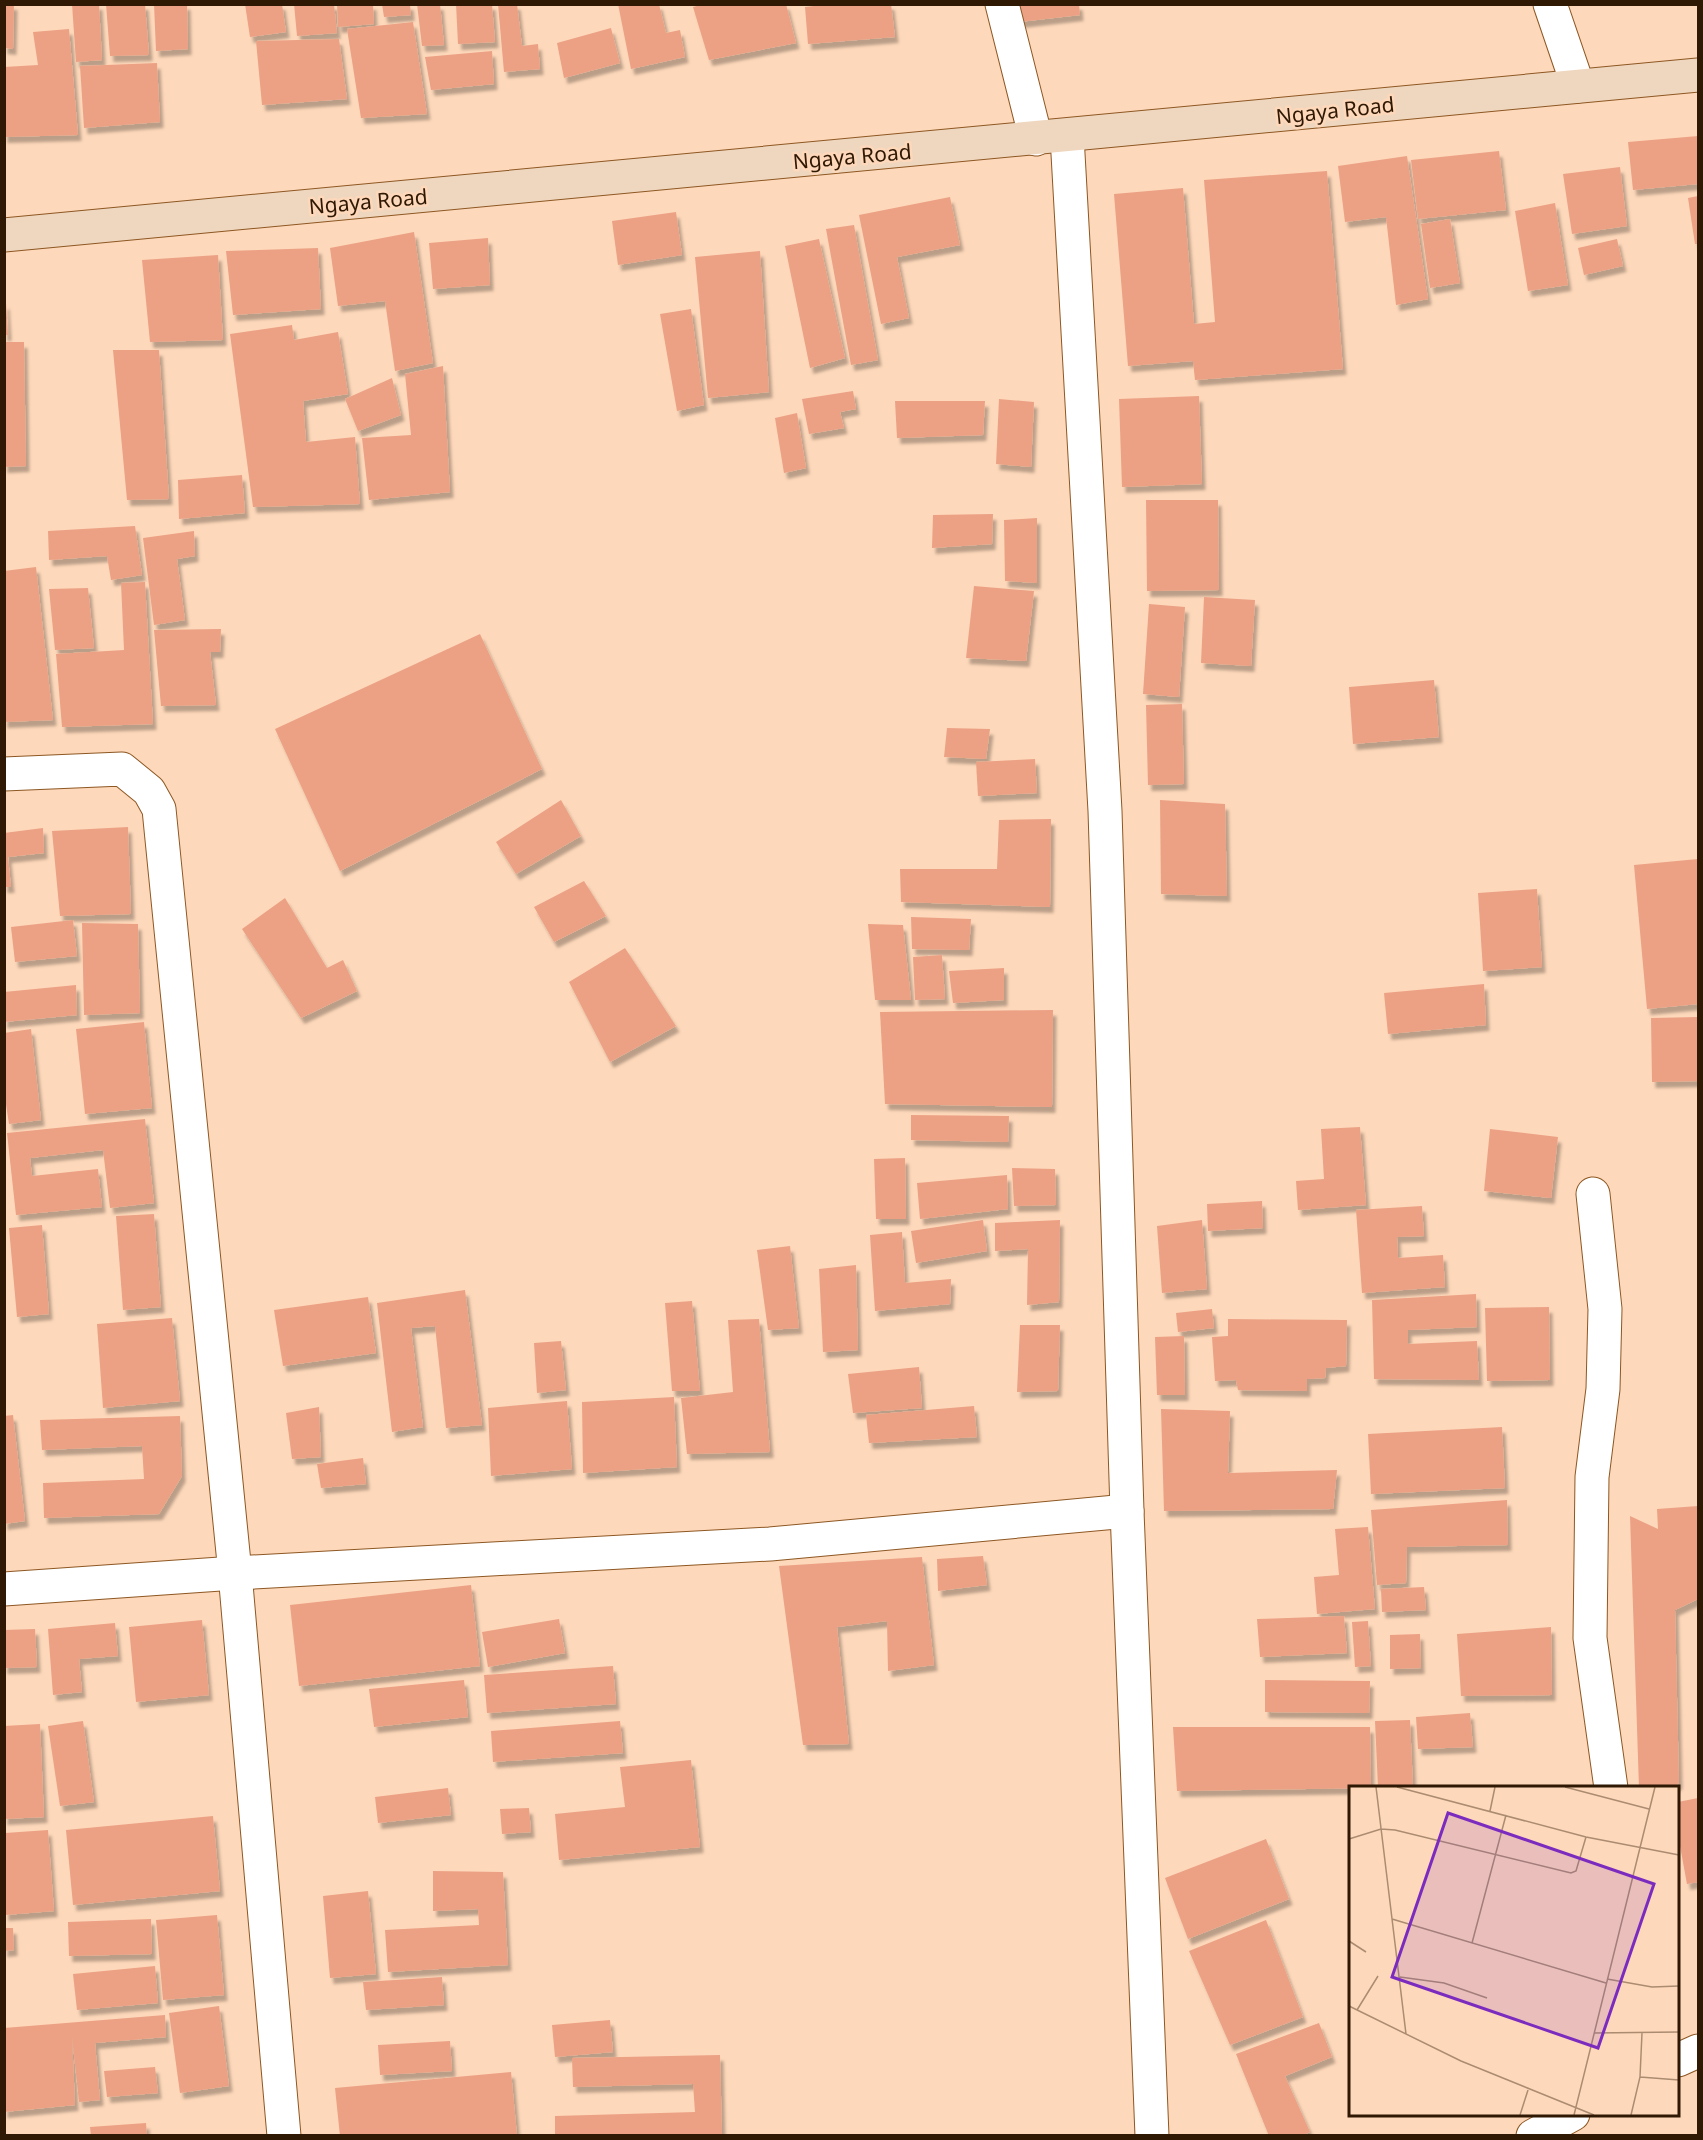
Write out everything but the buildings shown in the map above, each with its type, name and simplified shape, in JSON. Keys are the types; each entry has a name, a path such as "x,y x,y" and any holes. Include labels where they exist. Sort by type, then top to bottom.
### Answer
{"street":[{"path":"1002,4 1052,137 1105,812 1127,1511 1152,2136"},
{"path":"1550,4 1578,86"},
{"name":"Ngaya Road","path":"4,235 1698,75"},
{"path":"4,774 122,769 149,790 159,809 236,1573 284,2136"},
{"path":"1593,1194 1605,1309 1603,1389 1592,1477 1590,1638 1611,1786"},
{"path":"4,1589 236,1573 770,1544 1127,1511"},
{"path":"1679,2059 1698,2050"},
{"path":"1533,2136 1571,2116"}]}
